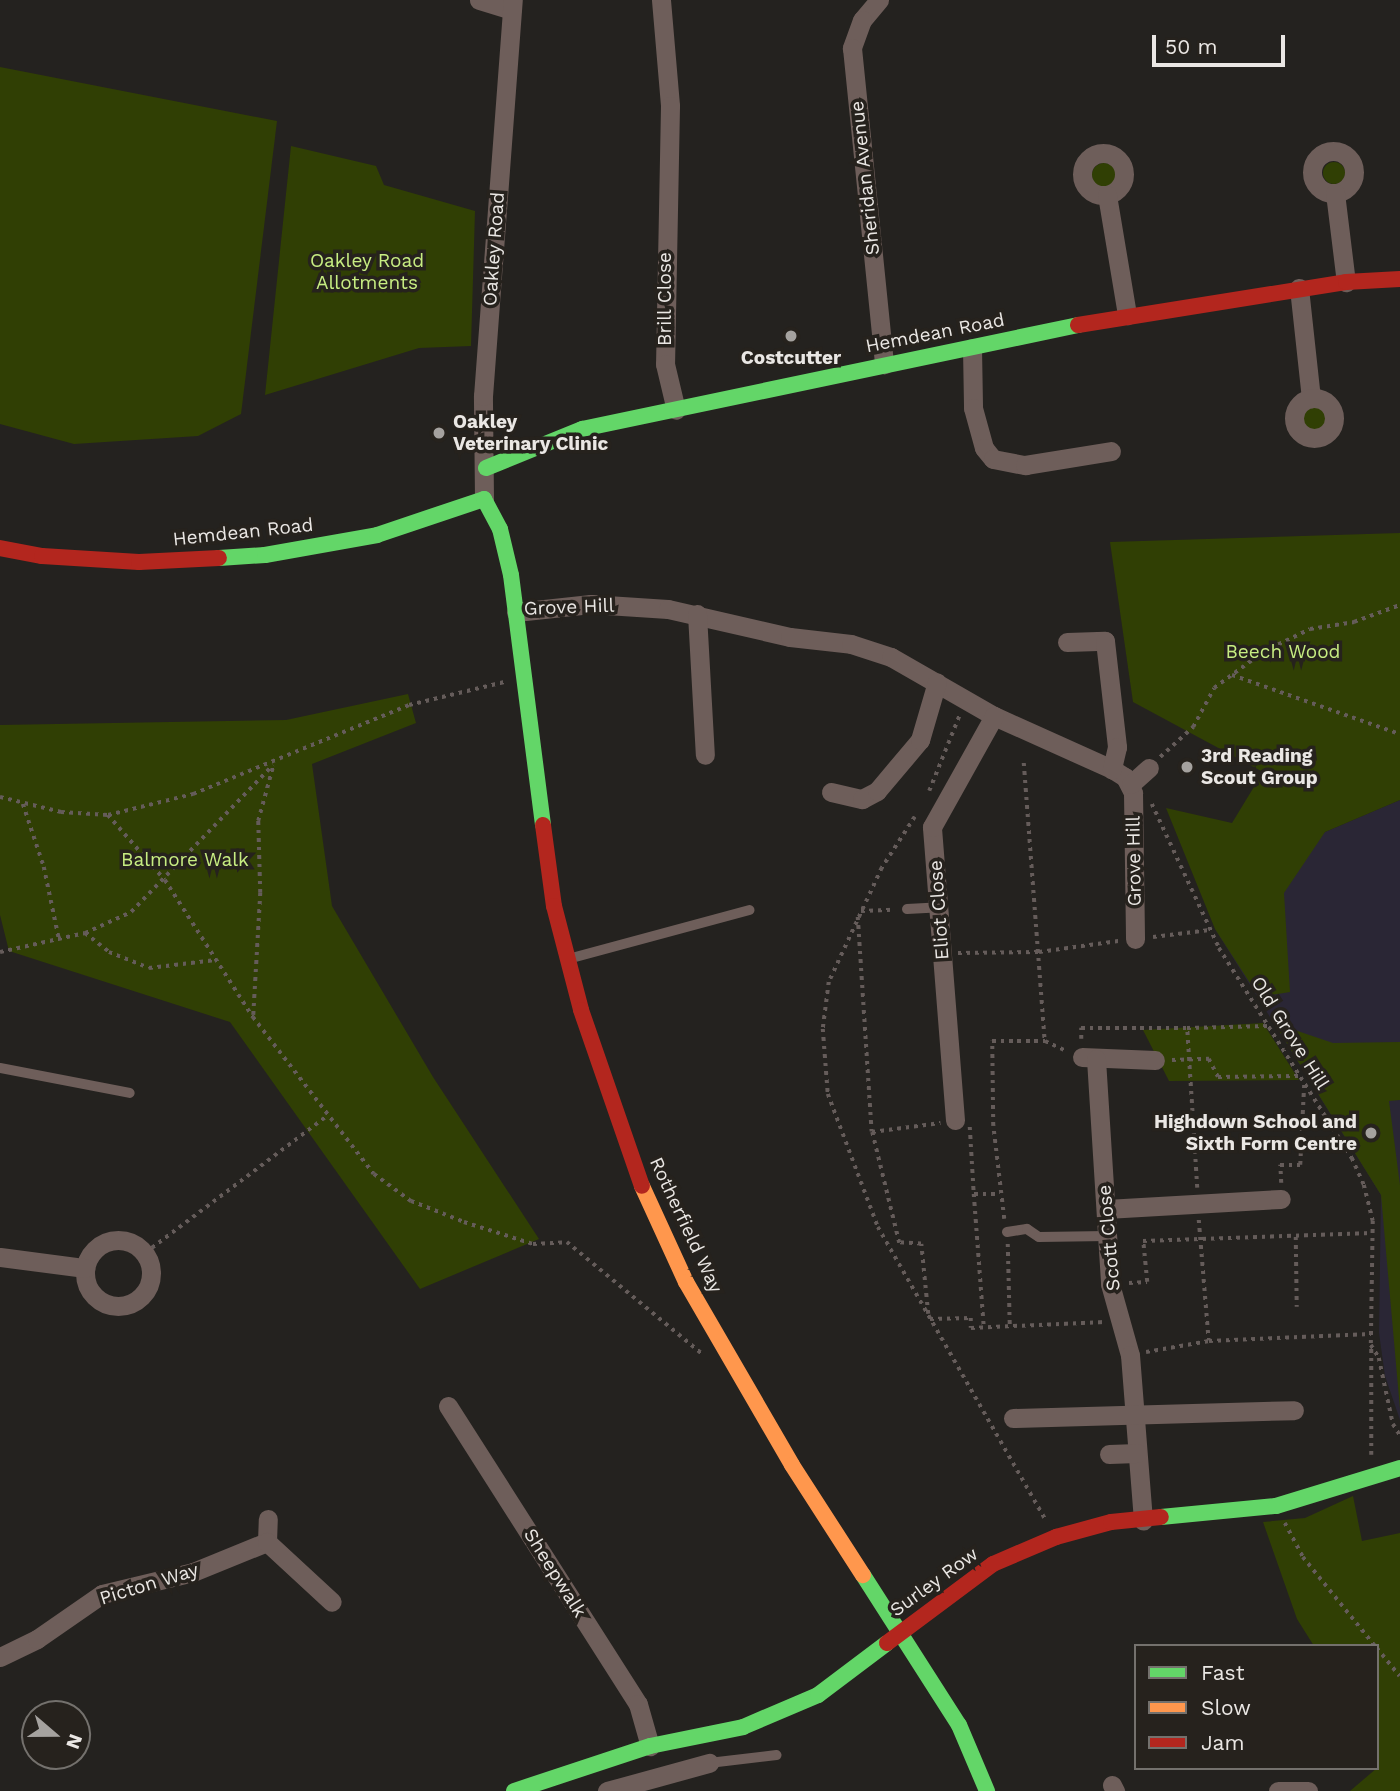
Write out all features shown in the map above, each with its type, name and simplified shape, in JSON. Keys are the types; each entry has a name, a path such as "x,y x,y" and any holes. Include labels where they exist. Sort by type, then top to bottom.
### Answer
{"street":[{"path":"478,0 512,5"},
{"name":"Brill Close","path":"665,0 674,188 666,364 676,410"},
{"name":"Sheridan Avenue","path":"879,0 862,20 852,48 884,364"},
{"name":"Oakley Road","path":"484,499 486,468 483,396 512,5"},
{"path":"1335,193 1346,282"},
{"path":"1107,195 1127,315"},
{"name":"Hemdean Road","path":"486,468 582,429 884,364 1127,315 1299,288 1400,279"},
{"path":"1299,288 1311,398"},
{"path":"972,348 973,408 984,448 993,459 1024,465 1111,451"},
{"name":"Hemdean Road","path":"0,548 42,556 139,562 265,555 377,535 484,499"},
{"name":"Grove Hill","path":"484,499 500,529 516,612 591,604 697,614 790,637 851,644 891,657 994,716 1112,769 1131,784 1135,939"},
{"name":"Rotherfield Way","path":"516,612 522,677 554,906 600,1072 648,1203 730,1360 792,1465 902,1631 959,1725 987,1791"},
{"path":"697,614 705,755"},
{"path":"1068,642 1105,641 1117,747 1112,769"},
{"path":"831,792 862,799 877,791 920,740 937,682"},
{"name":"Eliot Close","path":"955,1121 932,827 994,716"},
{"path":"1131,784 1149,768"},
{"path":"1089,1058 1155,1060"},
{"name":"Scott Close","path":"1089,1058 1110,1284 1130,1354 1143,1520"},
{"path":"1105,1209 1281,1199"},
{"path":"110,1240 123,1240 145,1253 152,1278 138,1301 126,1306 100,1302 90,1293 85,1268 90,1255 110,1240"},
{"path":"0,1257 85,1268"},
{"name":"Sheepwalk","path":"448,1406 638,1704 651,1785"},
{"path":"1013,1418 1294,1410"},
{"path":"1109,1454 1137,1453"},
{"name":"Surley Row","path":"514,1791 645,1748 743,1727 818,1695 992,1564 1056,1537 1111,1522 1276,1506 1400,1468"},
{"path":"268,1519 267,1542 332,1602"},
{"name":"Picton Way","path":"0,1657 37,1639 102,1594 193,1572 267,1542"},
{"path":"607,1791 651,1785 709,1763"},
{"path":"1278,1791 1308,1791"}],"lane":[{"path":"907,909 940,907"},
{"path":"568,959 750,910"},
{"path":"0,1068 130,1093"},
{"path":"1007,1232 1027,1229 1039,1237 1107,1236"},
{"path":"709,1763 777,1755"}],"path":[{"path":"1149,768 1193,727 1214,688 1264,652 1310,629 1354,622 1400,605"},
{"path":"1232,675 1400,734"},
{"path":"0,797 23,804 108,815 193,794 274,763 310,743 387,713 522,677"},
{"path":"926,796 966,699"},
{"path":"0,952 85,933 131,912 165,880 274,763"},
{"path":"253,1017 260,894 258,821 274,763"},
{"path":"1024,763 1045,1041"},
{"name":"Old Grove Hill","path":"1131,784 1147,795 1162,821 1181,874 1210,929 1356,1167 1372,1233 1371,1345 1379,1358 1393,1424 1400,1435"},
{"path":"23,804 44,867 59,939"},
{"path":"921,806 860,913 829,982 823,1029 828,1094 878,1227 1056,1537"},
{"path":"108,815 165,880 253,1017 374,1174 411,1201 533,1244 567,1242 701,1353 730,1360"},
{"path":"860,913 907,909"},
{"path":"860,913 872,1132 899,1243 921,1244 929,1317"},
{"path":"941,953 1039,951 1210,929"},
{"path":"85,933 109,952 149,968 175,962 217,960"},
{"path":"1089,1058 1080,1028 1269,1026"},
{"path":"1186,1028 1209,1341"},
{"path":"1010,1326 1007,1232 998,1194 992,1041 1045,1041 1089,1058"},
{"path":"1155,1060 1209,1059 1218,1077 1299,1076"},
{"path":"1281,1199 1280,1165 1300,1165 1304,1082"},
{"path":"145,1253 327,1116"},
{"path":"872,1132 955,1121 973,1128 974,1194 984,1327"},
{"path":"974,1194 998,1194"},
{"path":"1110,1284 1147,1282 1143,1241 1372,1233"},
{"path":"1296,1237 1297,1307"},
{"path":"929,1317 971,1318 971,1328 1121,1321"},
{"path":"1130,1354 1209,1341 1371,1334"},
{"path":"1371,1345 1371,1478"},
{"path":"1276,1506 1303,1557 1374,1644"},
{"path":"1379,1651 1400,1676"}],"shaded area":[{"name":"Highdown School and Sixth Form Centre","path":"1400,800 1400,1420 1385,1376 1379,1333 1381,1195 1215,929 1325,832"}],"green space":[{"path":"0,67 277,121 241,414 198,436 74,444 0,424"},
{"name":"Oakley Road Allotments","path":"291,146 376,166 384,185 475,211 471,346 419,348 265,395"},
{"path":"1334,162 1342,165 1345,173 1342,181 1334,184 1326,181 1323,173 1326,165"},
{"path":"1104,163 1112,167 1116,175 1112,183 1104,187 1096,183 1092,175 1096,167"},
{"path":"1314,406 1323,409 1326,418 1323,427 1314,430 1305,427 1302,418 1305,409"},
{"name":"Beech Wood","path":"1400,533 1400,800 1325,832 1284,893 1290,992 1259,997 1215,929 1166,808 1232,823 1263,772 1133,702 1110,542"},
{"name":"Balmore Walk","path":"408,694 416,723 312,764 332,906 433,1077 539,1239 420,1289 230,1022 9,951 0,915 0,725 286,720"},
{"path":"1263,1023 1299,1080 1169,1081 1143,1030"},
{"path":"1274,1023 1333,1043 1400,1042 1400,1100 1389,1101 1400,1185 1400,1409 1381,1195"},
{"path":"1353,1496 1362,1541 1400,1533 1400,1791 1350,1791 1375,1770 1379,1770 1379,1644 1313,1644 1297,1619 1263,1522 1305,1518"}],"traffic: fast":[{"path":"486,468 582,429 1078,325"},
{"path":"219,558 265,555 377,535 484,499 500,529 511,575 543,825"},
{"path":"1161,1517 1276,1506 1400,1468"},
{"path":"863,1575 959,1725 987,1791"},
{"path":"514,1791 650,1746 743,1727 818,1695 887,1643"}],"traffic: slow":[{"path":"642,1186 686,1282 792,1465 863,1575"}],"traffic: jam":[{"path":"1078,325 1346,282 1400,279"},
{"path":"0,548 42,556 139,562 219,558"},
{"path":"543,825 554,906 581,1010 642,1186"},
{"path":"887,1643 993,1564 1056,1537 1111,1522 1161,1517"}],"place":[{"name":"Costcutter","path":"791,336"},
{"name":"Oakley Veterinary Clinic","path":"439,433"},
{"name":"3rd Reading Scout Group","path":"1187,767"},
{"name":"Highdown School and Sixth Form Centre","path":"1371,1133"}]}
